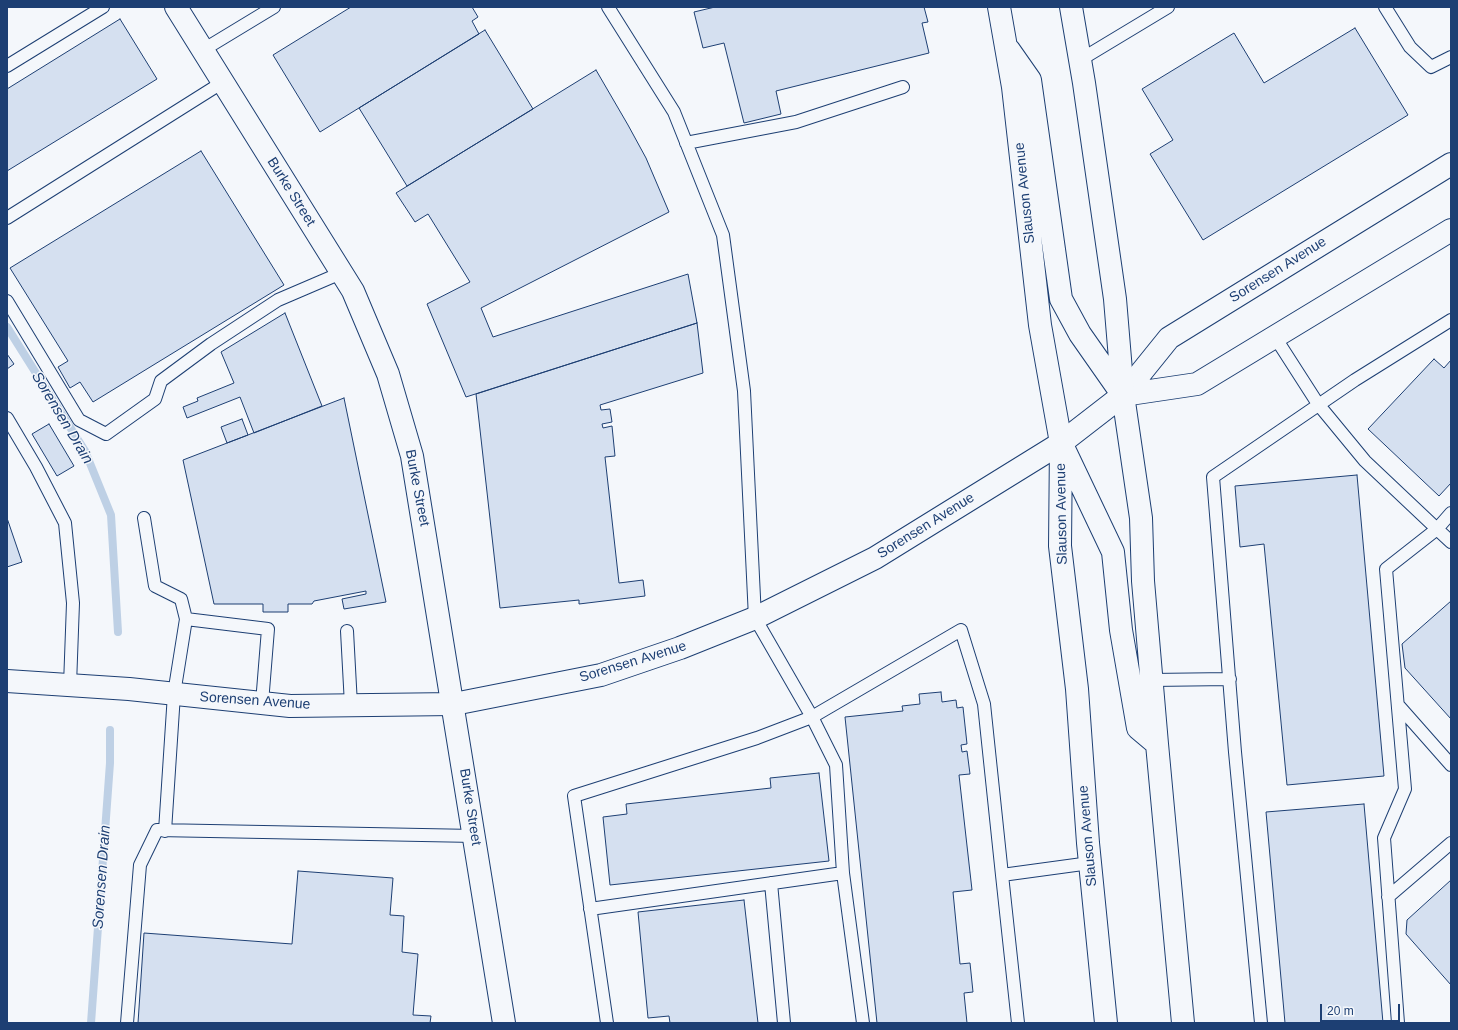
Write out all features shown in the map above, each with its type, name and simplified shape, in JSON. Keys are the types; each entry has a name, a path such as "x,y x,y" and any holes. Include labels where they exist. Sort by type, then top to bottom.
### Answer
{"street":[{"name":"Burke Street","path":"176,7 353,291 388,374 412,456 454,704 504,1023"},
{"name":"Slauson Avenue","path":"999,7 1013,87 1040,325 1061,443 1060,546 1077,689 1090,863 1106,1023"},
{"path":"1071,7 1115,298 1123,395 1141,518 1143,581 1151,680 1183,1023"},
{"path":"1005,44 1030,80 1061,299 1080,334 1123,395"},
{"name":"Sorensen Avenue","path":"7,681 174,694 290,706 454,704 600,675 680,648 755,618 875,558 1061,443 1123,395 1169,338 1451,164"},
{"name":"Sorensen Avenue","path":"1123,395 1197,384 1451,230"},
{"path":"1061,443 1113,552 1121,630 1138,728 1157,744"}],"lane":[{"path":"7,66 103,7"},
{"path":"203,50 274,7"},
{"path":"608,7 674,112 723,235 744,391 755,618 812,717 836,765 843,872 863,1023"},
{"path":"1080,60 1168,7"},
{"path":"1386,7 1410,47 1431,67 1451,57"},
{"path":"7,218 223,82"},
{"path":"686,143 796,122 903,87"},
{"path":"7,301 79,420 106,434 155,399 161,381 211,344 278,300 341,273"},
{"path":"1261,1023 1213,477 1318,404 1451,320"},
{"path":"1275,337 1318,404 1365,461 1451,542"},
{"path":"7,418 36,467 65,523 73,603 70,685"},
{"path":"1398,1023 1384,838 1405,788 1386,570 1437,529 1451,513"},
{"path":"144,518 155,586 181,599 186,619 174,694 165,831"},
{"path":"186,619 268,629 262,703"},
{"path":"607,1023 574,796 757,738 812,717 961,630 984,704 1018,1023"},
{"path":"347,631 351,705"},
{"path":"1151,680 1230,679"},
{"path":"1398,705 1451,765"},
{"path":"127,1023 140,865 156,830 475,836"},
{"path":"1388,897 1451,843"},
{"path":"1002,875 1090,863"},
{"path":"590,910 843,872"},
{"path":"771,883 784,1023"}],"building":[{"path":"351,7 472,7 478,17 472,21 479,34 320,132 273,55"},
{"path":"715,7 924,7 928,22 922,23 929,53 776,91 781,114 744,123 724,43 703,48 694,12"},
{"path":"120,19 157,79 7,171 7,89"},
{"path":"1355,28 1408,115 1203,240 1150,154 1173,140 1142,89 1234,33 1264,83"},
{"path":"485,30 533,109 407,186 359,108"},
{"path":"596,70 646,158 669,212 481,308 493,337 688,274 697,323 466,397 427,304 470,282 428,214 415,222 396,193"},
{"path":"201,151 284,285 93,402 80,382 70,388 58,367 68,361 10,268"},
{"path":"285,313 322,406 254,433 240,397 187,418 183,407 198,401 197,398 234,383 221,352"},
{"path":"697,323 703,373 600,405 601,410 610,409 612,422 602,424 603,428 612,426 615,456 605,457 619,583 643,580 645,596 579,604 579,600 500,608 476,394"},
{"path":"7,354 14,364 7,369"},
{"path":"1434,359 1444,368 1451,360 1451,483 1439,496 1368,429"},
{"path":"344,398 386,602 344,609 342,599 366,594 366,591 314,601 312,604 288,604 288,612 263,612 263,604 214,604 183,460"},
{"path":"242,419 248,435 227,443 221,427"},
{"path":"49,424 74,466 57,476 32,434"},
{"path":"1357,475 1384,776 1287,785 1264,544 1240,547 1235,486"},
{"path":"7,518 22,562 7,567"},
{"path":"1451,601 1451,719 1405,668 1402,644"},
{"path":"941,692 942,702 956,700 957,708 963,707 967,744 961,745 962,752 967,751 970,774 959,775 972,890 953,892 960,964 970,963 973,992 964,993 967,1023 877,1023 845,717 903,711 902,706 920,704 919,694"},
{"path":"819,773 829,861 610,885 603,817 627,814 626,804 771,788 770,778"},
{"path":"1364,804 1383,1023 1285,1023 1266,812"},
{"path":"298,871 393,878 390,915 404,916 402,952 418,954 413,1015 431,1016 430,1023 138,1023 144,933 292,944"},
{"path":"1451,880 1451,985 1406,934 1407,920"},
{"path":"744,900 758,1023 670,1023 669,1016 648,1018 638,912"}],"waterway":[{"name":"Sorensen Drain","path":"7,327 85,451 111,515 118,632"},
{"name":"Sorensen Drain","path":"91,1023 110,763 110,730"}]}
